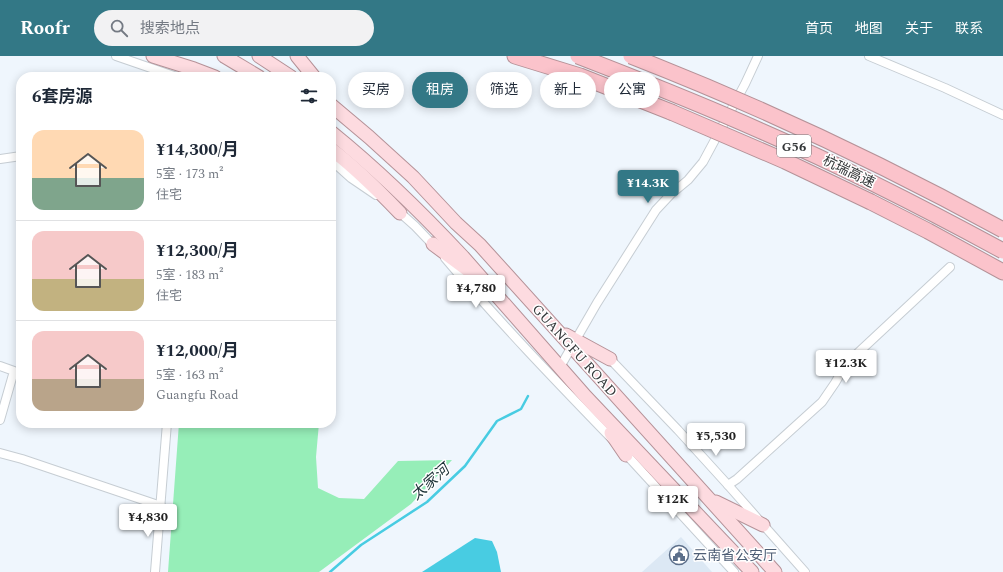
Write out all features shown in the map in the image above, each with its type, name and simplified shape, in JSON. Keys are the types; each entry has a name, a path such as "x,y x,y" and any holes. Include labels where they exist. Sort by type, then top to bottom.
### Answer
{"highway":[{"path":"515,56 580,76 755,147 887,210 1003,272"},
{"name":"杭瑞高速","path":"578,56 719,112 792,144 895,194 1003,251"},
{"name":"杭瑞高速","path":"631,56 726,95 831,142 904,177 1003,230"}],"main road":[{"path":"153,56 202,72"},
{"path":"224,56 251,72"},
{"path":"259,56 283,72"},
{"path":"297,56 310,72"},
{"name":"GUANGFU ROAD","path":"336,108 413,177 456,223 480,245 555,328 574,343 775,572"},
{"name":"GUANGFU ROAD","path":"336,136 363,158 458,251 586,397 752,572"},
{"path":"336,153 356,169 400,213"},
{"path":"433,244 484,280"},
{"path":"574,343 610,359"},
{"path":"586,397 626,455"},
{"path":"710,499 763,525"}],"street":[{"path":"116,56 162,72"},
{"path":"560,367 597,303 656,210 671,194 688,180 703,162 745,84 758,56"},
{"path":"869,56 1003,114"},
{"path":"0,159 16,157"},
{"path":"336,164 351,178 400,213 433,244 524,347 734,572"},
{"path":"728,485 822,402 835,384 846,364 950,267"},
{"path":"610,359 678,430 804,572"},
{"path":"0,366 14,371 0,420"},
{"path":"155,572 168,428"},
{"path":"0,453 161,506"}],"shaded area":[{"name":"云南省公安厅","path":"681,537 712,572 642,572"}],"green space":[{"path":"179,428 319,428 316,457 318,488 339,498 364,499 398,461 452,460 411,504 319,572 168,572"}],"water":[{"path":"475,538 492,541 497,552 501,572 422,572"}],"waterway":[{"name":"太家河","path":"330,572 361,545 427,502 465,466 497,421 521,409 528,396"}],"place":[{"name":"云南省公安厅","path":"679,555"}]}
